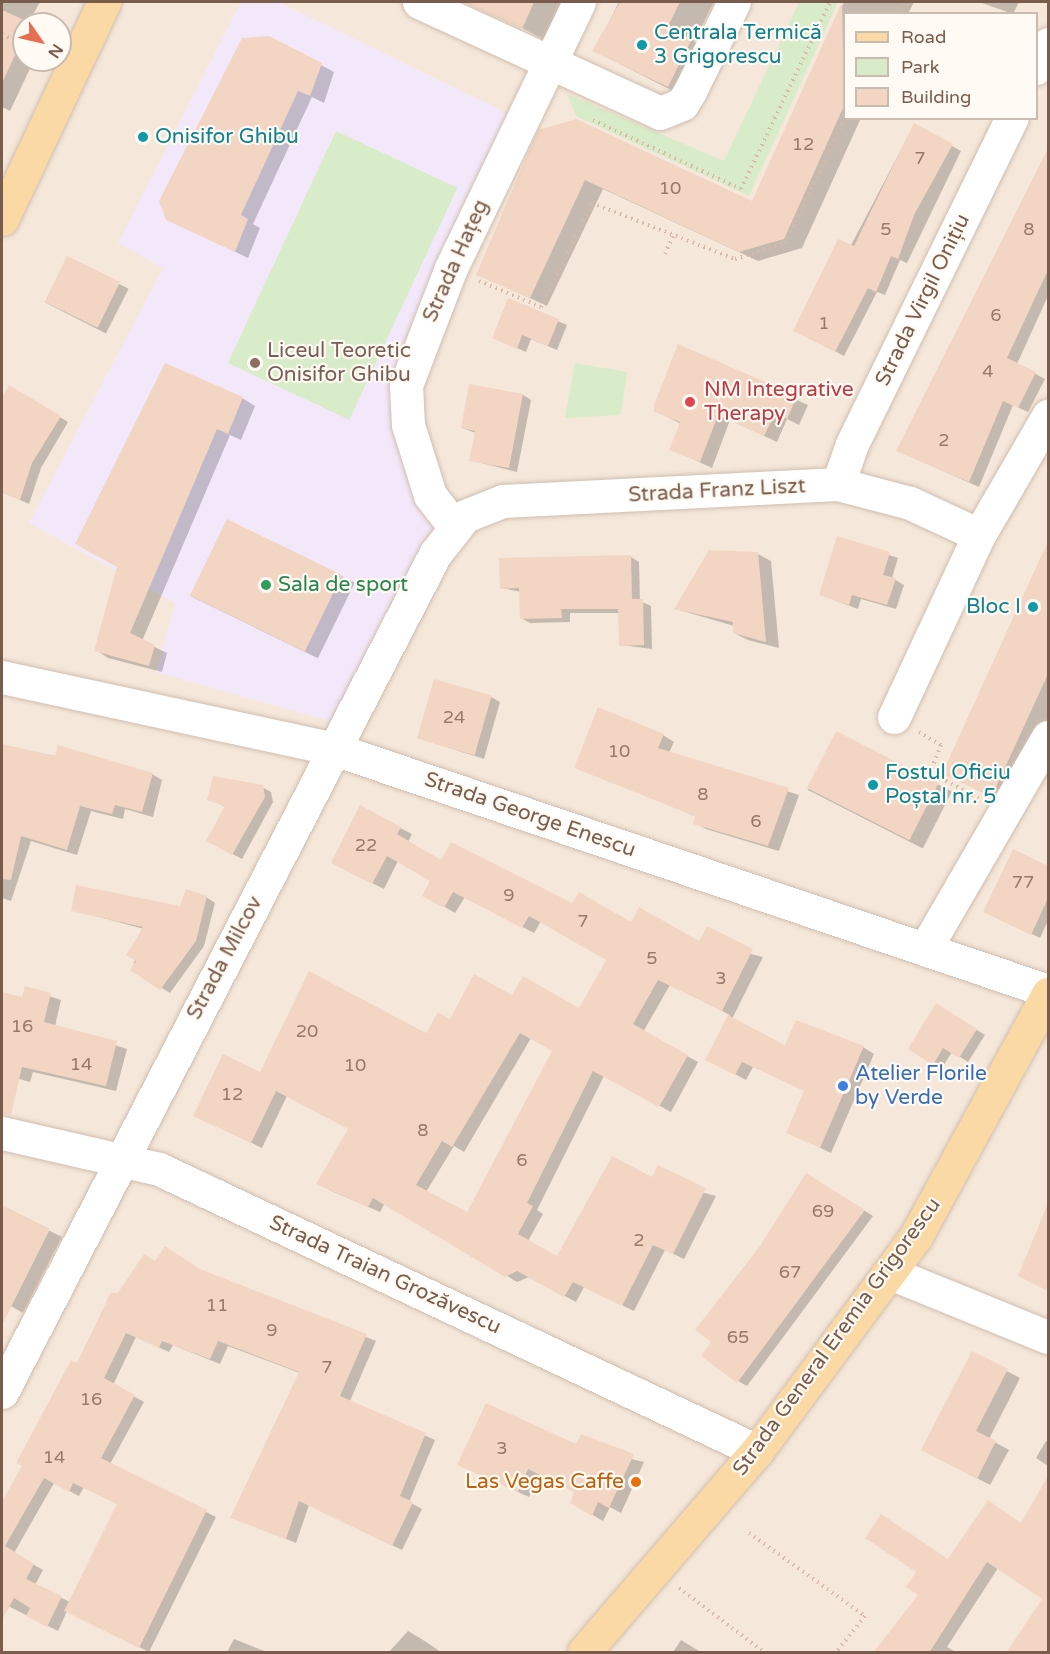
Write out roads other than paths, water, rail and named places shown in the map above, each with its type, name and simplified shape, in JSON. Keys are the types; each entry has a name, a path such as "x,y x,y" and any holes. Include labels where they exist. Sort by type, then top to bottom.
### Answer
{"main road":[{"path":"2,219 104,2"},
{"name":"Strada General Eremia Grigorescu","path":"584,1653 757,1451 890,1273 942,1196 1048,993"}],"street":[{"path":"419,2 547,59 647,109 672,111 690,92 734,2"},
{"name":"Strada Hațeg","path":"454,526 430,495 408,425 406,385 451,268 547,59 579,2"},
{"path":"1038,65 1048,44"},
{"name":"Strada Virgil Onițiu","path":"838,484 852,444 1011,120"},
{"path":"894,717 979,535 1048,416"},
{"name":"Strada Franz Liszt","path":"454,526 472,511 503,501 838,484 901,499 979,535"},
{"name":"Strada Milcov","path":"2,1392 120,1157 454,526"},
{"name":"Strada George Enescu","path":"2,677 334,749 925,949 1048,993"},
{"path":"925,949 1048,737"},
{"name":"Strada Traian Grozăvescu","path":"2,1133 120,1157 159,1169 757,1451"},
{"path":"890,1273 1048,1337"}],"place":[{"name":"Centrala Termică 3 Grigorescu","path":"642,45"},
{"name":"Onisifor Ghibu","path":"143,137"},
{"name":"Liceul Teoretic Onisifor Ghibu","path":"255,363"},
{"name":"NM Integrative Therapy","path":"690,402"},
{"name":"Sala de sport","path":"266,585"},
{"name":"Bloc I","path":"1033,607"},
{"name":"Fostul Oficiu Poștal nr. 5","path":"873,785"},
{"name":"Atelier Florile by Verde","path":"843,1086"},
{"name":"Las Vegas Caffe","path":"636,1482"}]}
